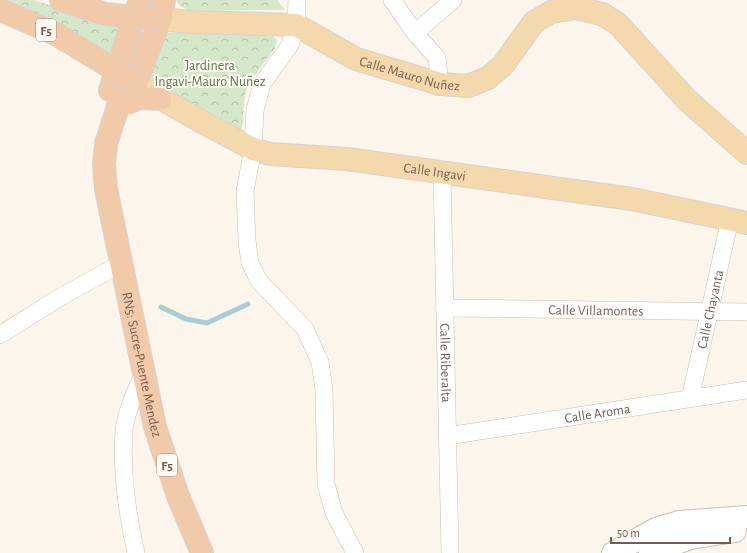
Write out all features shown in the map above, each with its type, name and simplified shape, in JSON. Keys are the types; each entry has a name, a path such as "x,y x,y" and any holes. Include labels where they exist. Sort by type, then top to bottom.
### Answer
{"highway":[{"name":"F5","path":"61,0 106,14 151,5"},
{"name":"F5","path":"121,262 103,212 94,173 97,135 123,87 151,5"},
{"name":"F5","path":"0,10 54,33 90,54 123,87"},
{"name":"RN5: Sucre-Puente Mendez","path":"121,262 155,427 178,496 202,553"}],"main road":[{"name":"Calle Mauro Nuñez","path":"151,5 192,22 296,25 356,59 440,84 468,86 488,78 503,65 534,22 551,12 576,8 595,12 602,14 618,24 687,100 747,153"},
{"name":"Calle Ingavi","path":"123,87 160,99 253,149 270,154 346,158 442,173 632,199 738,221"},
{"path":"613,553 656,530 679,522 747,517"},
{"path":"650,553 690,538 747,530"}],"street":[{"path":"297,0 296,25 290,45 262,84 255,110 253,149 245,191 247,241 250,263 264,286 305,328 320,362 324,390 326,484 334,513 355,553"},
{"path":"392,0 415,33 437,58 440,84"},
{"path":"415,33 453,0"},
{"name":"Calle Riberalta","path":"442,173 450,553"},
{"name":"Calle Chayanta","path":"690,399 709,312 738,221"},
{"path":"0,335 57,299 121,262"},
{"name":"Calle Villamontes","path":"445,308 747,312"},
{"path":"136,553 128,516 124,479 124,430 133,397 144,372"},
{"name":"Calle Aroma","path":"447,436 747,390"}],"green space":[{"path":"0,0 33,0 122,27 111,57"},
{"path":"176,0 277,0 285,10 189,11 180,6"},
{"name":"Jardinera Ingavi-Mauro Nuñez","path":"267,32 277,40 275,48 256,73 247,89 244,100 243,124 240,132 148,80 165,33"}],"waterway":[{"path":"161,307 186,319 207,323 248,304"}],"tunnel":[{"path":"125,85 152,5"}]}
